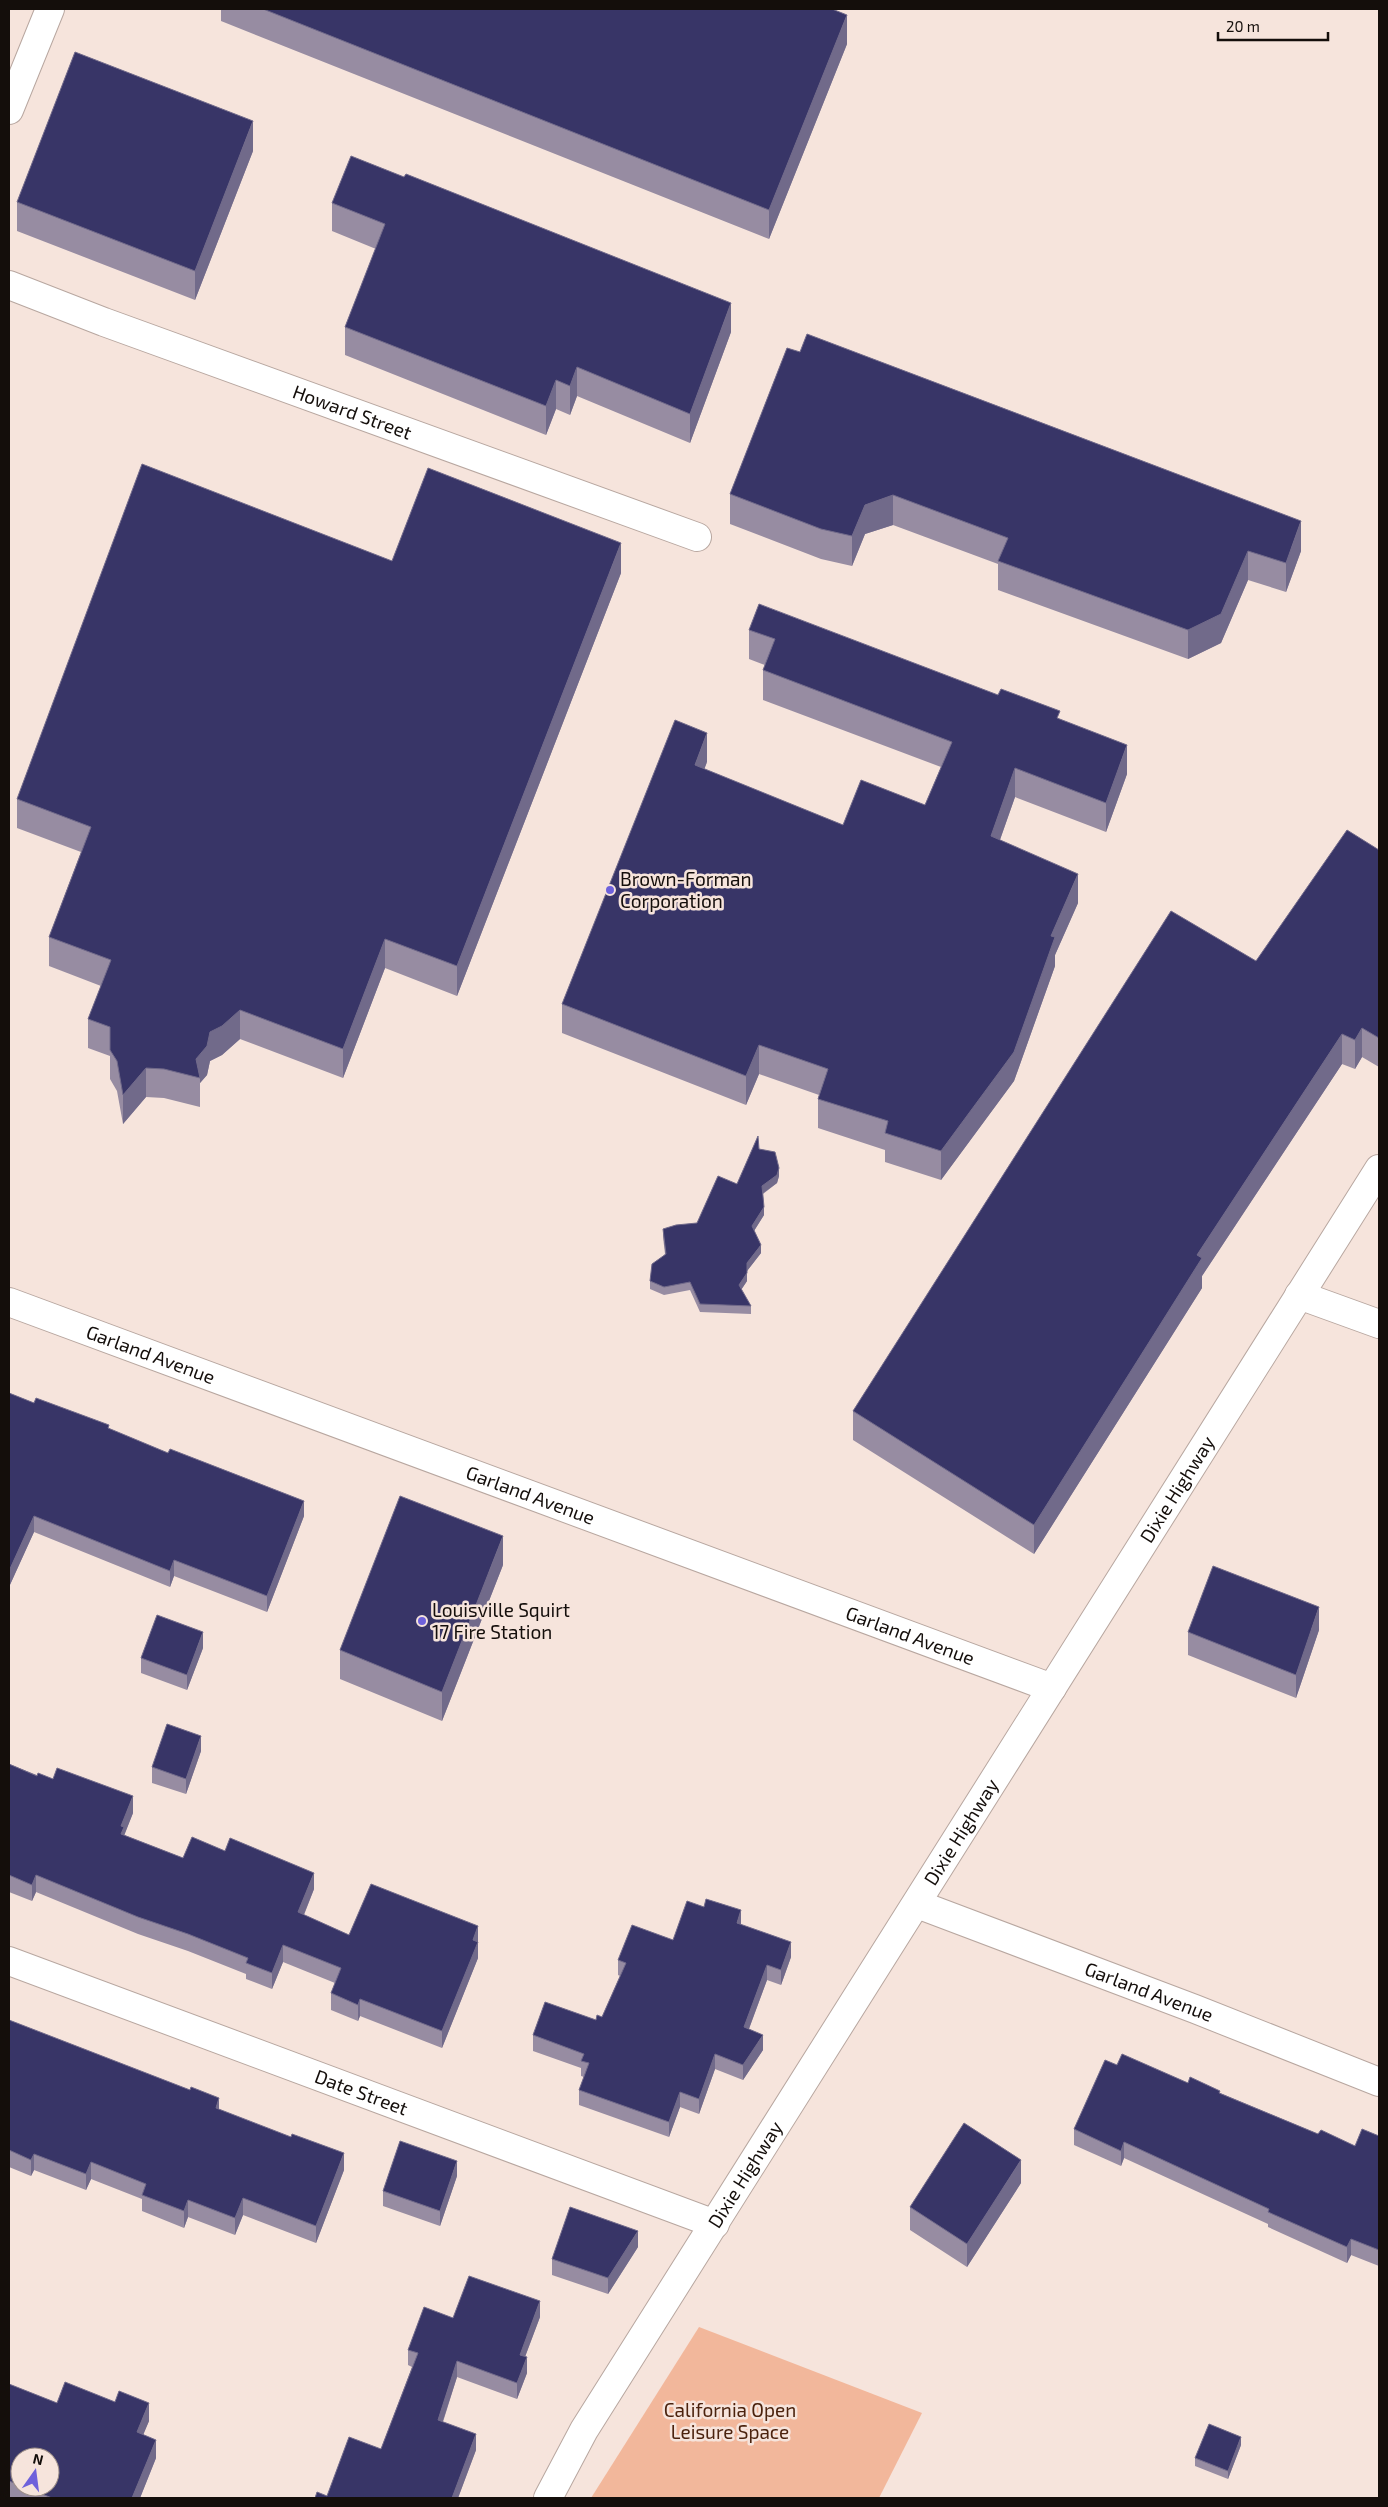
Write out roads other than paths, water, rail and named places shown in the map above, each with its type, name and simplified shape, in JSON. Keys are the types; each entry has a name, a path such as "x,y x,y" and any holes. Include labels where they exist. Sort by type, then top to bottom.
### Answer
{"street":[{"path":"9,110 50,9"},
{"name":"Howard Street","path":"9,285 104,322 697,537"},
{"name":"Dixie Highway","path":"548,2498 584,2430 1379,1169"},
{"path":"1299,1295 1379,1324"},
{"name":"Garland Avenue","path":"9,1302 1052,1688"},
{"name":"Garland Avenue","path":"917,1904 1195,2008 1379,2082"},
{"name":"Date Street","path":"9,1961 715,2224"}],"place":[{"name":"Brown-Forman Corporation","path":"610,890"},
{"name":"Louisville Squirt 17 Fire Station","path":"422,1621"}],"park label":[{"name":"California Open Leisure Space","path":"730,2421"}]}
